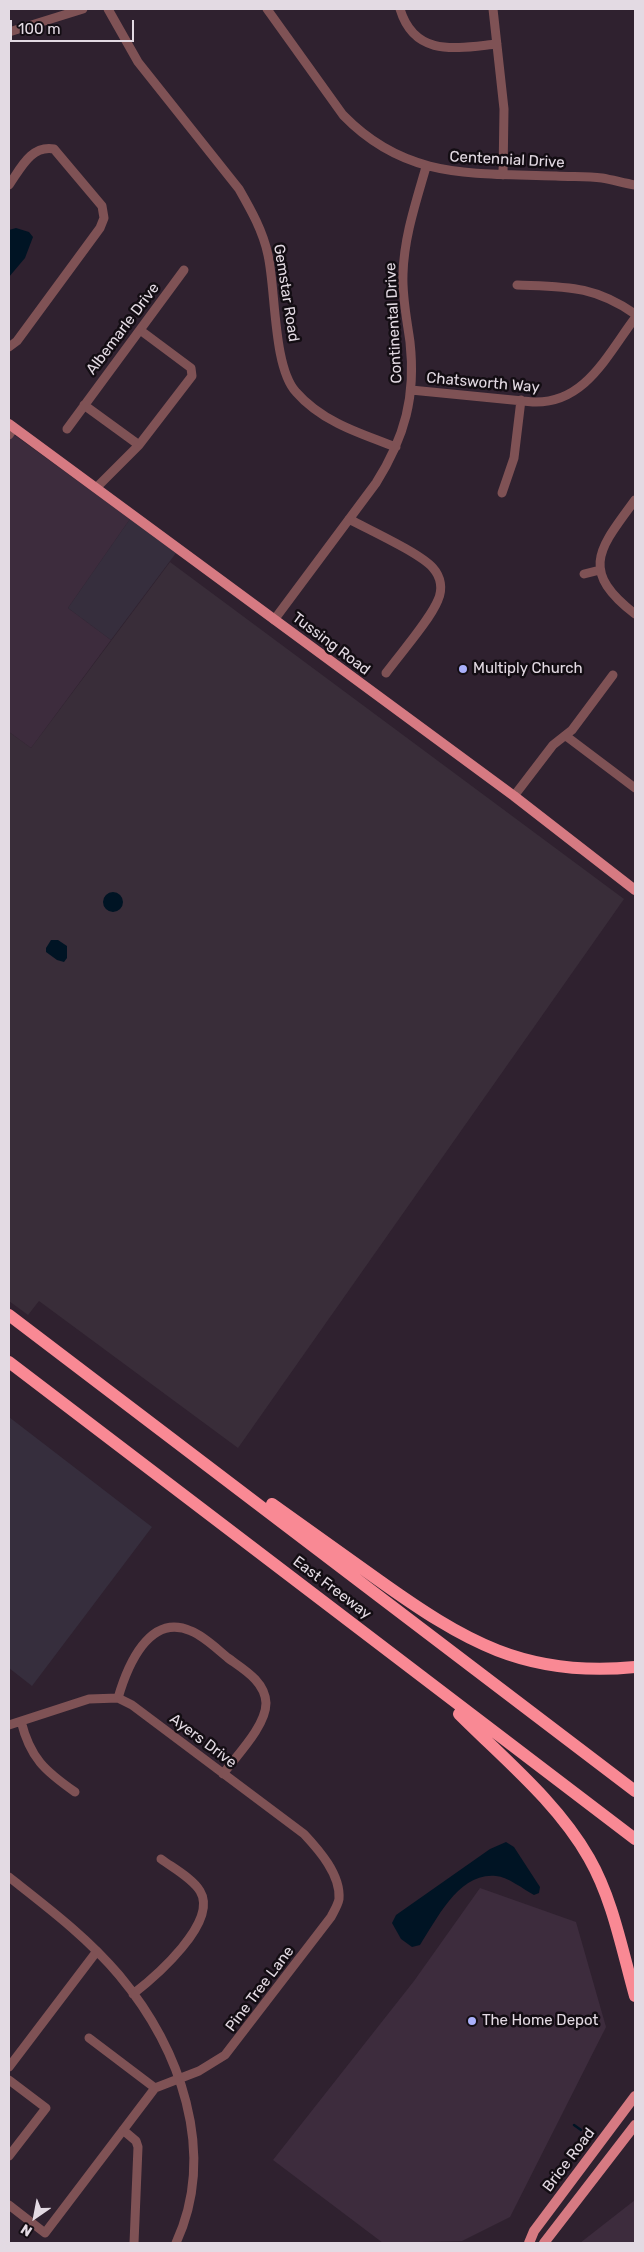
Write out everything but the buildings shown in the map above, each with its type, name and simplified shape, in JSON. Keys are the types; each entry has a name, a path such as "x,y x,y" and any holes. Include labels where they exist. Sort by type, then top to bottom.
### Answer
{"highway":[{"name":"East Freeway","path":"9,1315 635,1791"},
{"name":"East Freeway","path":"9,1362 635,1839"},
{"path":"101,1384 192,1445 423,1612 454,1632 487,1648 548,1665 576,1670 635,1667"},
{"path":"424,1679 547,1800 570,1829 590,1859 604,1892 620,1939 635,1996"}],"main road":[{"name":"Tussing Road","path":"10,429 96,488 514,796 635,890"},
{"name":"Brice Road","path":"529,2243 534,2231 635,2096"},
{"path":"544,2243 635,2125"}],"street":[{"path":"9,32 83,9"},
{"name":"Gemstar Road","path":"108,9 138,62 234,183 251,210 269,256 283,367 290,384 302,398 343,427 396,447"},
{"name":"Centennial Drive","path":"267,9 288,36 328,96 357,129 392,153 426,167 473,174 600,178 635,185"},
{"path":"400,9 403,19 414,34 438,48 497,44"},
{"path":"493,9 504,119 504,174"},
{"path":"9,185 37,150 45,147 54,149 102,206 104,218 100,228 28,327 17,341 9,347"},
{"name":"Continental Drive","path":"274,620 376,483 402,432 411,390 410,343 402,276 404,251 426,167"},
{"name":"Albemarle Drive","path":"67,429 184,270"},
{"path":"516,285 592,291 620,304 635,316"},
{"name":"Chatsworth Way","path":"411,390 543,402 565,398 574,393 590,377 635,316"},
{"path":"96,488 139,445 193,373 191,368 140,330"},
{"path":"502,493 514,458 521,400"},
{"path":"84,405 139,445"},
{"path":"635,500 605,542 600,561 600,570 606,587 612,595 635,614"},
{"path":"349,519 425,562 437,574 441,583 441,591 434,607 386,672"},
{"path":"584,574 600,570"},
{"path":"514,796 553,746 566,736 613,675"},
{"path":"566,736 635,788"},
{"path":"9,1725 89,1699 118,1698 130,1663 150,1636 173,1627 195,1633 253,1676 265,1697 265,1709 259,1725 223,1774"},
{"name":"Ayers Drive","path":"118,1698 132,1705 304,1834 327,1861 338,1894"},
{"path":"21,1721 34,1755 41,1766 75,1792"},
{"path":"133,1994 162,1971 200,1921 204,1909 202,1896 195,1885 161,1859"},
{"path":"10,1879 97,1951 133,1994 163,2040 180,2078 190,2115 193,2171 188,2206 176,2243"},
{"name":"Pine Tree Lane","path":"155,2088 218,2061 233,2046 331,1917 336,1906 338,1894"},
{"path":"9,2067 97,1951"},
{"path":"9,2205 45,2233 155,2088 89,2038"},
{"path":"9,2080 46,2108 9,2156"},
{"path":"123,2130 136,2141 138,2147 134,2243"}],"shaded area":[{"path":"9,431 130,519 68,608 111,640 31,748 9,732"},
{"path":"130,519 176,553 111,640 68,608"},
{"path":"170,562 624,899 238,1448 39,1301 28,1315 9,1301 9,732 31,748"},
{"path":"9,1417 152,1527 32,1686 9,1668"},
{"path":"480,1888 576,1922 606,2027 510,2217 462,2241 383,2243 273,2160 414,1981"},
{"path":"635,2200 635,2243 580,2243"}],"water":[{"path":"16,228 29,232 33,237 25,258 9,277 9,230"},
{"path":"113,892 120,895 123,902 120,909 113,912 106,909 103,902 106,895"},
{"path":"51,940 58,940 67,946 67,958 64,962 57,960 46,952 46,948"},
{"path":"506,1842 514,1847 540,1887 539,1893 534,1895 510,1881 496,1876 483,1877 471,1881 450,1899 420,1945 412,1947 401,1939 392,1923 396,1915 490,1849"}],"waterway":[{"path":"574,2125 581,2130"}],"place":[{"name":"Multiply Church","path":"463,669"},
{"name":"The Home Depot","path":"472,2021"}]}
